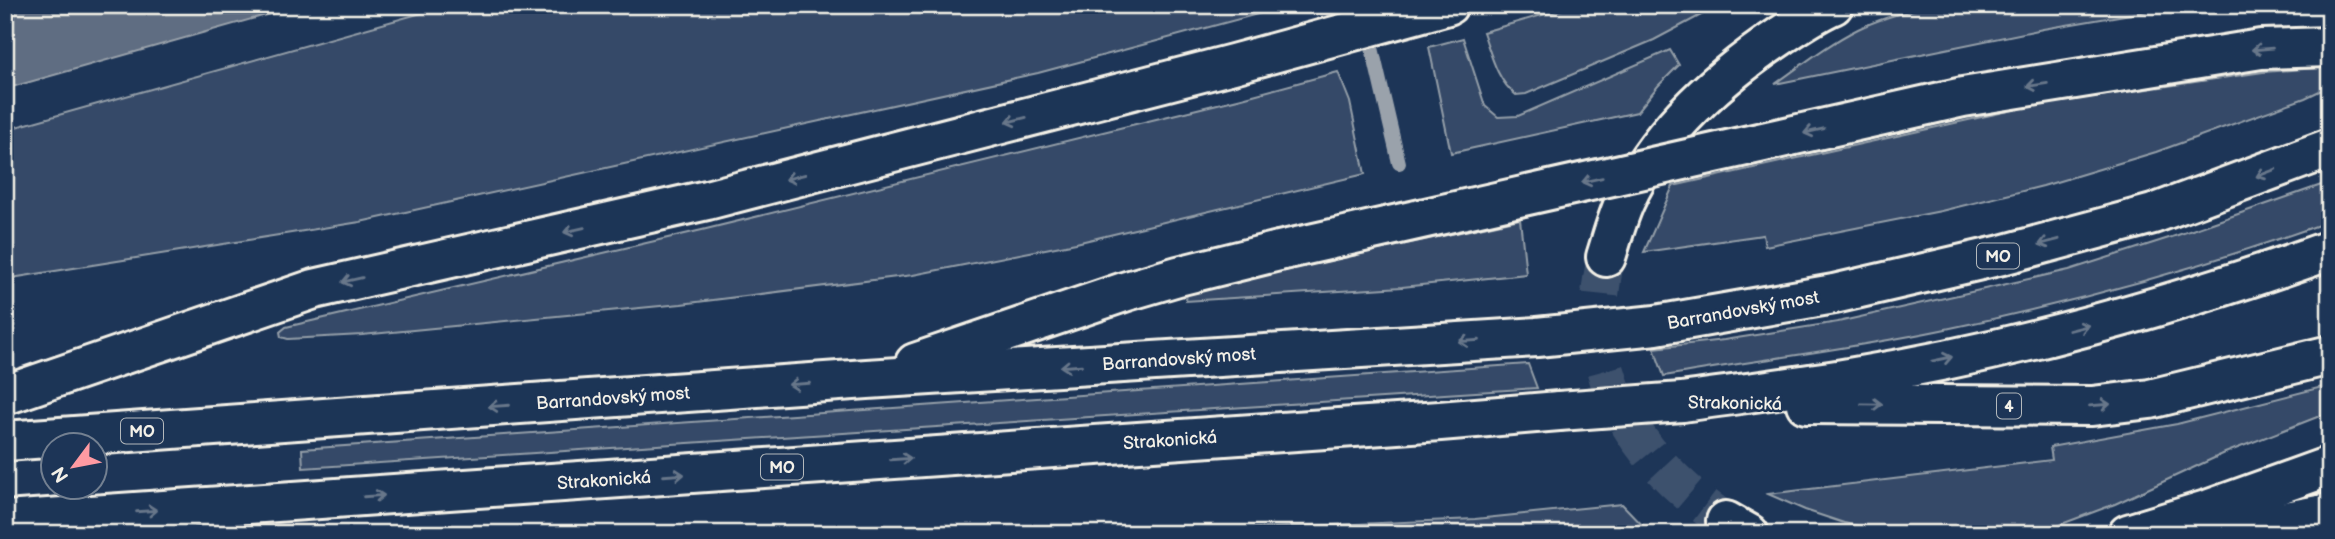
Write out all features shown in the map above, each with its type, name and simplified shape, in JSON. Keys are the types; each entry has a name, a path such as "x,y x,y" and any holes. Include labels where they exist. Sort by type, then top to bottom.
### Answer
{"main road":[{"path":"5,395 314,289 707,200 1233,64 1448,5"},
{"path":"1606,257 1625,200 1670,131 1751,55 1817,12 1833,5"},
{"path":"867,379 1178,275 1279,251 1964,97 2261,49 2330,47"},
{"name":"Barrandovský most","path":"5,441 867,379 1537,337 1656,325 1834,294 2002,255 2153,214 2330,148"},
{"name":"MO","path":"1682,402 1851,378 2013,345 2134,314 2253,278 2330,250"},
{"name":"Strakonická","path":"5,521 1682,402 2092,406 2150,400 2330,355"},
{"path":"2128,534 2210,509 2330,466"},
{"path":"2214,534 2330,513"},
{"path":"2312,534 2330,528"}],"shaded area":[{"path":"5,5 301,5 5,89"},
{"path":"450,5 1291,5 1038,73 360,222 5,279 5,130"},
{"path":"1577,5 1720,5 1654,40 1526,94 1516,95 1499,75 1483,32"},
{"path":"1932,5 2183,5 2043,29 1775,84 1858,29 1894,15"},
{"path":"1463,38 1485,106 1498,117 1518,116 1670,50 1679,65 1637,112 1451,153 1429,47"},
{"path":"2330,67 2330,86 2305,98 2156,152 2043,186 1941,211 1765,246 1763,235 1644,252 1673,186 2031,106 2263,72"},
{"path":"1338,72 1350,102 1365,174 1076,243 913,275 681,304 362,335 288,339 281,337 280,332 286,327 702,230"},
{"path":"2330,182 2330,221 2186,269 2040,308 1907,337 1664,376 1654,348 1838,322 2069,270"},
{"path":"1520,219 1526,274 1402,287 1186,301 1187,292"},
{"path":"1528,364 1537,388 303,468 302,449"},
{"path":"2330,385 2330,412 2225,453 2115,504 2051,528 2019,534 1896,534 1844,523 1768,494 2052,460 2050,447 2177,424"},
{"path":"1622,504 1651,534 1122,534 1475,519"}],"waterway":[{"path":"1362,5 1399,163"}],"tunnel":[{"path":"1606,257 1599,302 1599,325 1607,375 1617,400 1629,425 1663,468 1682,488 1726,521"}]}
